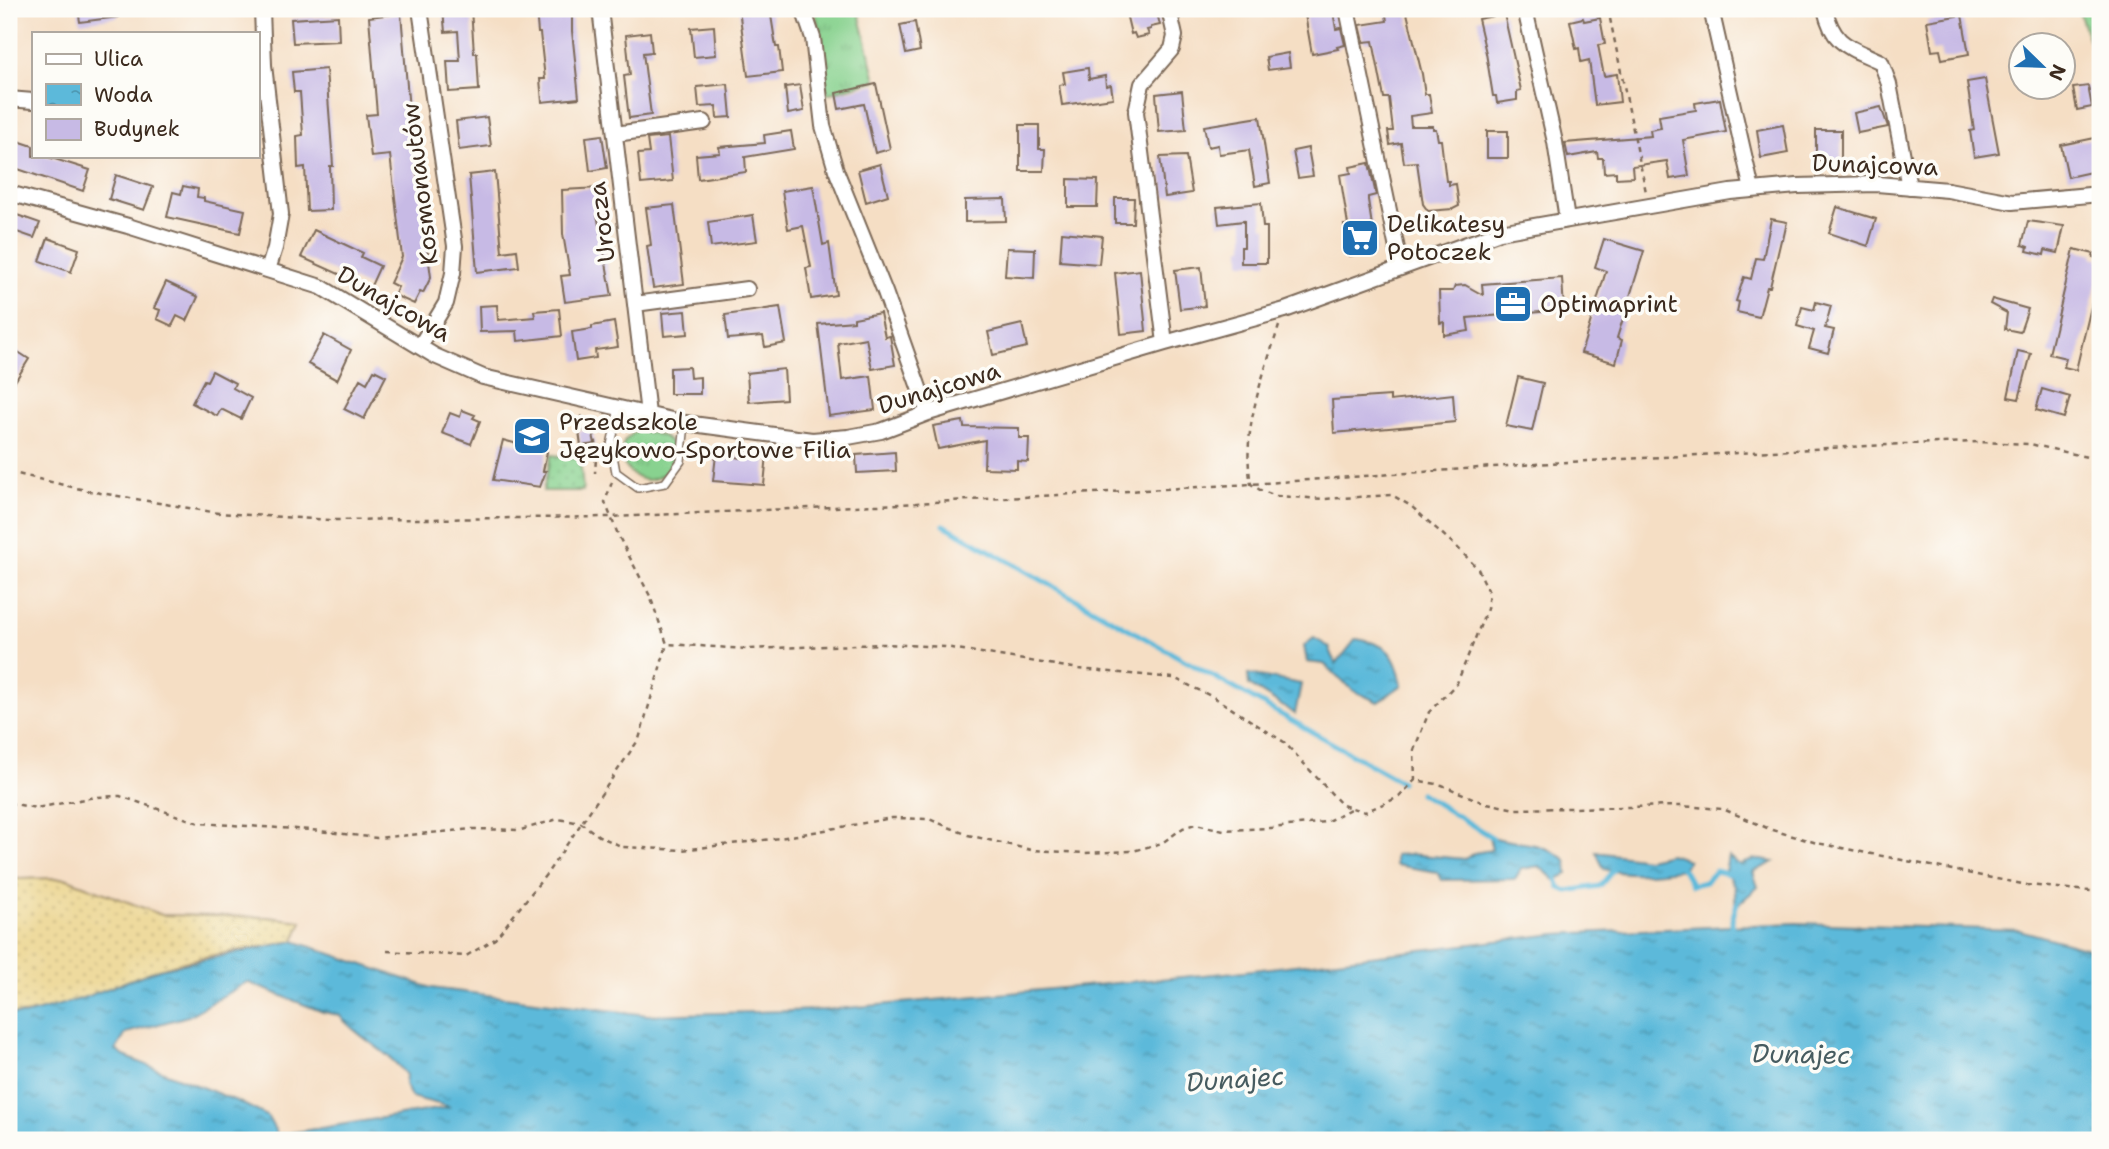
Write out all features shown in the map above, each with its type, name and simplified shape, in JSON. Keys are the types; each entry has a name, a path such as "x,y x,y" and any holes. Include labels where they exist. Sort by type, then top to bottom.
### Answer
{"street":[{"path":"262,9 265,78 281,214 268,270"},
{"name":"Kosmonautów","path":"420,9 455,246 453,273 446,303 420,346"},
{"name":"Urocza","path":"600,9 648,414"},
{"path":"803,9 813,38 824,126 836,170 885,292 928,413"},
{"path":"1165,343 1136,112 1142,85 1172,49 1175,36 1168,9"},
{"path":"1347,9 1401,268"},
{"path":"1525,9 1555,142 1567,220"},
{"path":"1711,9 1752,190"},
{"path":"1825,9 1829,27 1840,42 1881,62 1889,84 1909,187"},
{"path":"9,99 32,100"},
{"path":"615,134 704,122"},
{"name":"Dunajcowa","path":"9,192 128,226 321,287 435,356 483,377 685,423 813,440 848,437 880,430 928,413 1285,310 1500,232 1752,190 1810,185 1877,184 1948,190 2012,202 2100,194"},
{"path":"635,303 747,289"}],"lane":[{"path":"619,408 611,445 616,472 638,488 665,483 681,461 685,423"}],"path":[{"path":"1608,9 1649,206"},
{"path":"667,644 747,649 883,644 945,647 1079,669 1174,678 1215,698 1283,742 1342,805 1364,812 1399,797 1415,780 1414,750 1429,712 1457,683 1487,609 1489,592 1478,569 1458,548 1411,506 1392,495 1324,499 1276,496 1251,484 1248,467 1249,431 1285,310"},
{"path":"569,396 567,408 586,419 596,436 595,473"},
{"path":"9,472 89,491 218,513 330,520 611,517 1251,484 1550,463 1904,444 2029,444 2100,460"},
{"path":"387,951 466,956 495,939 548,872 639,739 667,644 650,596 605,502 616,472"},
{"path":"1415,780 1442,785 1482,802 1514,809 1681,806 1723,809 1772,830 1817,844 2027,886 2100,892"},
{"path":"9,803 36,808 94,797 120,796 199,823 264,826 377,838 472,829 521,830 558,819 581,823 623,848 682,850 780,838 892,818 929,819 968,835 1031,850 1085,853 1133,851 1162,843 1183,828 1195,824 1224,830 1271,828 1326,822 1352,808"}],"green space":[{"path":"814,9 858,9 876,80 827,94 820,31"},
{"path":"2078,9 2100,9 2100,72"},
{"path":"638,431 662,436 673,448 668,468 663,474 652,479 642,479 633,474 622,457 622,447 627,438"},
{"path":"551,455 580,458 583,491 543,491"}],"sand":[{"path":"65,878 162,915 267,917 302,921 294,941 190,960 64,1005 26,1014 9,1014 9,879"}],"water":[{"path":"1314,638 1329,647 1336,664 1356,639 1377,644 1393,658 1402,685 1378,702 1354,691 1324,664 1307,662 1304,646"},
{"path":"1248,674 1301,684 1295,714 1249,685"},
{"path":"1489,836 1538,846 1556,853 1566,860 1568,874 1555,880 1539,866 1521,869 1515,879 1441,880 1437,872 1395,865 1395,855 1465,859 1474,853 1492,850"},
{"path":"1596,852 1647,859 1670,854 1688,860 1683,869 1623,873 1604,869"},
{"path":"1728,856 1740,865 1754,859 1774,862 1753,872 1758,887 1735,907 1734,888 1725,872"},
{"name":"Dunajec","path":"1796,923 2019,930 2100,952 2100,1140 9,1140 9,1014 25,1015 80,999 159,969 294,941 431,988 647,1015 825,1010 1236,972 1556,934","holes":["247,982 323,1012 339,1015 399,1066 406,1075 405,1084 411,1097 450,1107 278,1135 267,1116 124,1056 116,1050 126,1033 188,1016"]}],"building":[{"path":"78,9 118,9 118,17 80,22"},
{"path":"443,9 471,9 479,90 449,92 447,61 460,61 458,31 445,32"},
{"path":"536,9 572,9 579,98 542,102 540,79 545,79"},
{"path":"739,9 770,9 782,72 748,76"},
{"path":"1125,9 1156,9 1160,25 1147,30 1149,35 1136,38 1134,33 1131,34"},
{"path":"1304,9 1333,11 1336,29 1341,28 1345,45 1312,54"},
{"path":"1385,9 1406,9 1425,94 1429,94 1432,113 1410,116 1411,126 1433,126 1433,129 1436,129 1438,140 1441,140 1446,181 1449,181 1449,185 1456,184 1459,206 1453,209 1428,211 1423,204 1417,162 1404,163 1401,143 1390,145 1388,131 1393,131 1389,98 1384,98 1373,41 1364,42 1360,25 1387,21"},
{"path":"401,13 409,110 431,277 414,304 394,295 398,287 390,283 402,257 390,155 371,157 366,115 377,114 369,17"},
{"path":"1504,14 1521,90 1517,91 1517,100 1497,103 1496,96 1493,96 1478,19"},
{"path":"1962,15 1969,54 1942,59 1940,50 1932,51 1927,21"},
{"path":"338,16 339,41 293,43 291,19"},
{"path":"1583,18 1584,21 1600,18 1605,44 1598,45 1604,76 1617,74 1620,102 1595,105 1589,60 1581,62 1570,21"},
{"path":"915,22 920,51 906,54 900,25"},
{"path":"714,26 716,55 694,57 691,28"},
{"path":"650,32 652,52 643,53 651,115 629,118 624,76 630,75 626,35"},
{"path":"1288,53 1290,67 1268,70 1266,57"},
{"path":"1088,68 1089,79 1105,76 1106,86 1111,85 1113,98 1062,105 1059,85 1065,84 1063,72"},
{"path":"326,69 333,166 330,166 331,210 307,211 305,167 298,168 297,136 303,135 300,92 294,92 292,72"},
{"path":"1985,79 1999,153 1974,157 1970,131 1974,130 1967,82"},
{"path":"728,84 731,117 717,118 716,106 699,107 697,87"},
{"path":"876,84 890,149 875,153 864,104 839,109 836,93"},
{"path":"800,85 804,111 788,114 785,87"},
{"path":"2088,86 2092,107 2077,110 2078,87"},
{"path":"1182,91 1186,130 1159,132 1156,94"},
{"path":"1720,99 1726,132 1683,140 1689,176 1670,179 1667,161 1632,166 1633,177 1616,178 1616,172 1604,173 1603,158 1598,158 1597,152 1568,157 1565,143 1651,136 1650,130 1661,128 1659,116 1696,110 1695,103"},
{"path":"1881,107 1888,127 1858,133 1854,113"},
{"path":"487,117 491,146 459,150 456,121"},
{"path":"1260,117 1270,183 1255,186 1249,150 1219,154 1218,145 1208,147 1204,126"},
{"path":"1020,125 1039,125 1039,149 1045,149 1044,171 1020,171"},
{"path":"1783,125 1788,153 1761,158 1757,130"},
{"path":"1816,130 1841,130 1841,160 1816,160"},
{"path":"791,131 794,149 745,157 746,172 698,179 696,155 720,153 719,147 765,143 764,135"},
{"path":"1487,131 1508,131 1508,158 1487,158"},
{"path":"602,135 607,168 590,171 586,137"},
{"path":"668,137 673,181 641,184 638,154 649,153 647,139"},
{"path":"9,138 32,146 32,158 51,158 90,170 83,191 9,166"},
{"path":"2095,138 2100,170 2068,177 2061,145"},
{"path":"1308,148 1313,176 1298,178 1293,151"},
{"path":"1186,156 1192,193 1165,197 1160,157"},
{"path":"1369,163 1376,195 1368,197 1368,200 1376,251 1349,256 1344,225 1348,225 1340,175 1351,173 1350,167"},
{"path":"880,164 888,195 866,202 858,170"},
{"path":"495,172 502,252 517,250 519,267 477,272 469,175"},
{"path":"116,175 153,187 144,210 109,199"},
{"path":"1068,179 1098,180 1097,207 1068,207"},
{"path":"183,186 198,189 197,197 204,198 204,201 245,210 240,233 167,217 173,192 181,194"},
{"path":"813,186 823,245 829,243 836,295 811,299 806,268 811,267 803,226 788,229 782,191"},
{"path":"600,188 602,214 597,214 612,296 565,302 561,276 570,275 563,234 562,190"},
{"path":"1115,198 1134,198 1133,223 1115,223"},
{"path":"1005,199 1006,221 965,222 965,200"},
{"path":"1261,203 1263,227 1267,227 1267,263 1241,263 1244,221 1219,224 1217,207"},
{"path":"674,205 684,284 653,288 647,246 651,245 646,208"},
{"path":"1837,207 1876,219 1868,246 1829,233"},
{"path":"17,215 40,223 34,238 11,230"},
{"path":"753,215 757,241 711,247 708,222"},
{"path":"1771,219 1787,222 1770,287 1767,287 1759,317 1737,312 1739,302 1736,301 1744,277 1751,279 1756,258 1763,259"},
{"path":"2028,221 2064,226 2058,253 2045,250 2044,255 2027,251 2028,247 2022,245"},
{"path":"314,230 363,253 361,257 380,266 370,288 301,257"},
{"path":"1062,232 1102,236 1099,264 1060,261"},
{"path":"48,238 79,249 71,272 40,261"},
{"path":"1604,239 1644,251 1617,338 1622,340 1616,363 1581,353 1606,271 1595,267"},
{"path":"1007,248 1035,249 1034,278 1005,276"},
{"path":"2074,249 2094,254 2093,257 2100,259 2100,269 2076,370 2064,367 2066,358 2049,354"},
{"path":"1201,267 1205,306 1180,309 1175,270"},
{"path":"1140,270 1146,331 1121,334 1115,273"},
{"path":"1562,278 1564,310 1467,318 1469,331 1444,335 1444,322 1440,323 1439,291 1453,291 1455,286 1465,285 1483,295 1482,284"},
{"path":"166,282 198,297 187,321 177,316 172,326 157,319 160,310 154,308"},
{"path":"1992,299 2028,309 2020,332 2005,329 2007,313 1990,304"},
{"path":"1816,302 1831,306 1825,328 1834,330 1828,353 1809,348 1814,331 1797,326 1802,307 1814,310"},
{"path":"497,305 498,320 535,317 534,311 559,309 562,336 518,341 517,331 480,332 479,306"},
{"path":"780,307 786,343 765,347 763,336 728,339 725,315"},
{"path":"686,311 688,334 664,336 662,313"},
{"path":"880,313 885,337 890,336 895,365 872,369 866,338 838,343 842,380 871,376 875,410 829,416 818,324 854,321 854,318"},
{"path":"614,322 618,347 595,350 596,358 576,361 572,332"},
{"path":"1022,324 1027,347 993,355 988,332"},
{"path":"324,335 351,350 337,380 308,364"},
{"path":"9,346 29,359 9,391"},
{"path":"2018,351 2031,354 2019,399 2008,397"},
{"path":"689,367 690,378 700,377 700,394 670,394 670,368"},
{"path":"784,369 786,399 749,402 747,373"},
{"path":"374,370 386,376 364,419 344,409 360,379 367,383"},
{"path":"212,371 235,383 233,388 251,398 241,419 221,409 217,416 192,403"},
{"path":"1518,377 1543,383 1532,431 1506,426"},
{"path":"2042,389 2070,397 2064,418 2036,410"},
{"path":"1453,394 1455,422 1334,433 1332,400 1390,396 1390,401"},
{"path":"462,410 475,415 473,418 480,421 471,444 442,433 450,413 460,417"},
{"path":"963,421 964,427 1019,428 1019,438 1029,438 1028,462 1017,461 1017,469 984,468 985,440 938,449 933,426"},
{"path":"592,429 595,444 581,446 579,431"},
{"path":"503,440 547,452 543,471 546,471 540,487 493,480"},
{"path":"743,451 767,454 764,485 713,481 716,455 742,458"},
{"path":"895,452 896,471 857,473 856,455"}],"waterway":[{"path":"944,525 1401,782"},
{"path":"1420,793 1493,838"},
{"path":"1677,866 1683,869 1692,885 1705,882 1715,871 1729,874"},
{"path":"1555,873 1560,888 1567,891 1600,886 1615,868"},
{"path":"1732,931 1732,919 1737,903"}],"place":[{"name":"Delikatesy Potoczek","path":"1360,238"},
{"name":"Optimaprint","path":"1513,304"},
{"name":"Przedszkole Językowo-Sportowe Filia","path":"532,436"}]}
